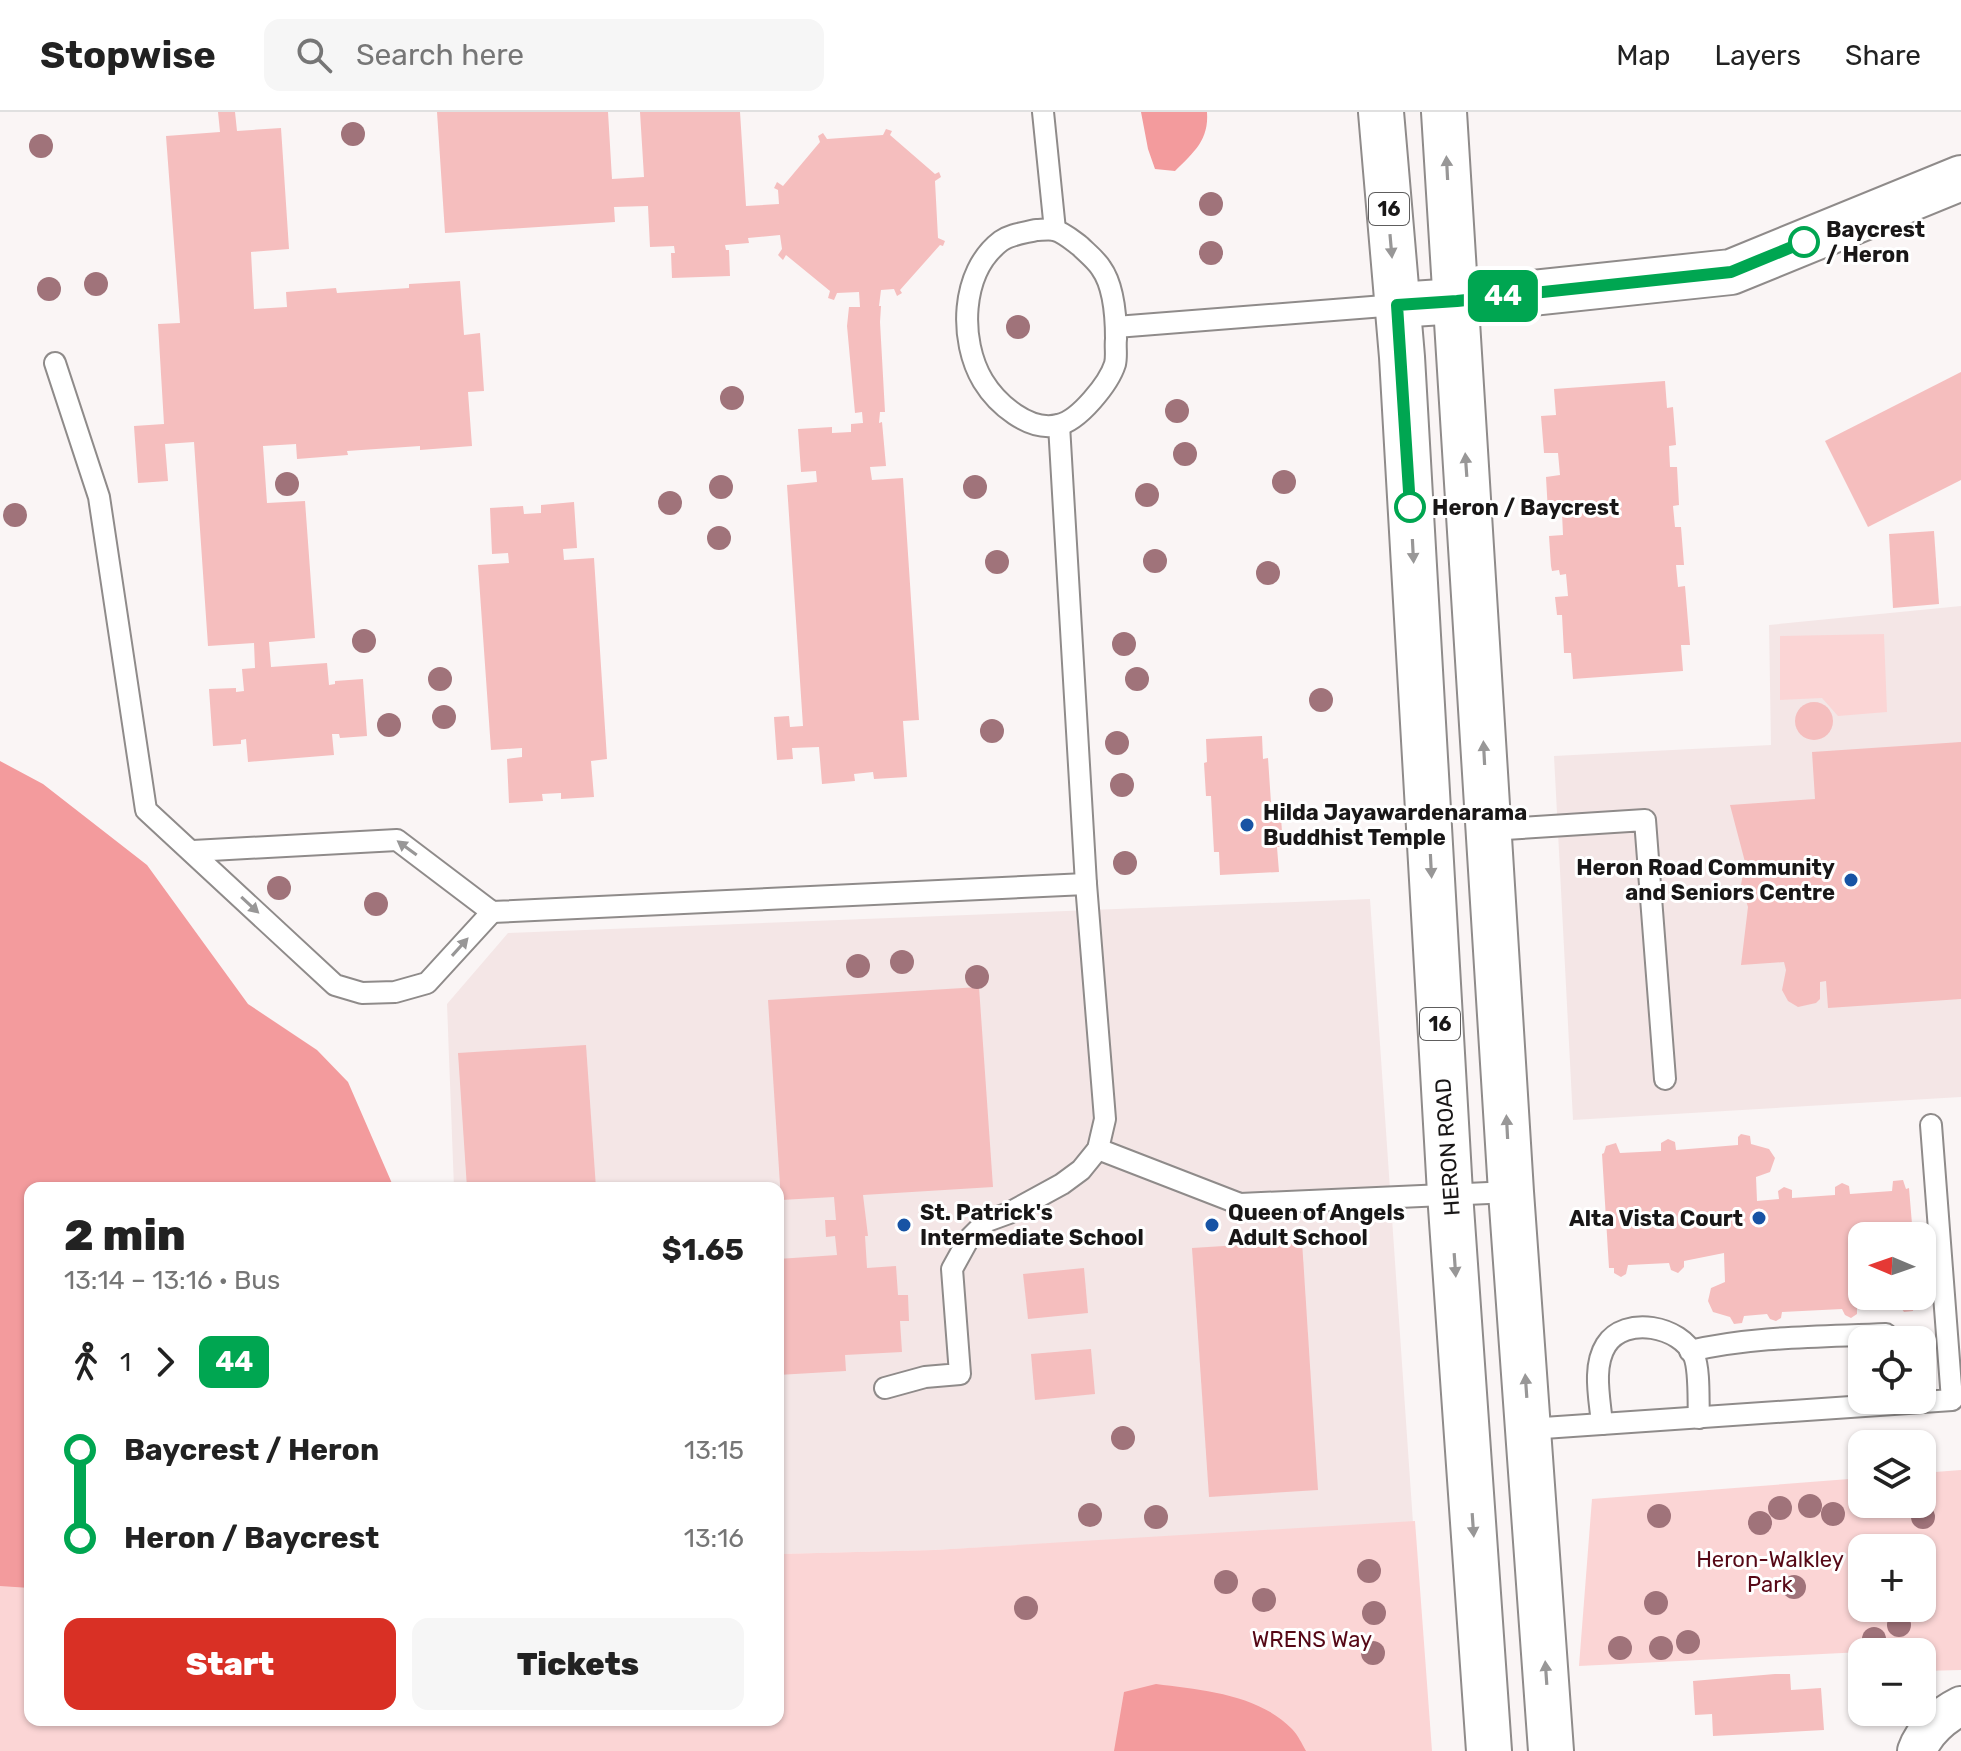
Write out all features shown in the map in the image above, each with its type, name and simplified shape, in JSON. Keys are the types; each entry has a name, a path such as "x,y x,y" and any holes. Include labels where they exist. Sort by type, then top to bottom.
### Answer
{"main road":[{"name":"HERON ROAD","path":"1381,112 1397,305 1450,1193 1489,1751"},
{"path":"1444,112 1511,1192 1551,1751"},
{"path":"1397,305 1731,272 1961,178"}],"street":[{"path":"1917,1751 1943,1715 1961,1706"}],"lane":[{"path":"1043,112 1055,230"},
{"path":"1036,230 1055,230 1071,239 1102,268 1109,287 1116,327 1115,363 1102,388 1088,405 1059,425 1040,424 1023,419 1004,406 988,389 974,366 967,305 972,284 989,253 1002,241 1036,230"},
{"path":"1116,327 1397,305"},
{"path":"55,363 99,497 146,810 335,985 362,993 395,992 427,983 492,912"},
{"path":"885,1388 925,1377 960,1374 952,1269 968,1240 987,1221 1009,1213 1081,1170 1098,1149 1105,1119 1086,884 1059,425"},
{"path":"1489,830 1645,820 1665,1079"},
{"path":"193,851 397,840 492,912 1086,884"},
{"path":"1529,1429 1952,1400 1931,1125"},
{"path":"1098,1149 1240,1204 1511,1192"},
{"path":"1602,1424 1598,1372 1606,1346 1618,1333 1634,1327 1657,1329 1684,1341 1695,1357 1699,1418"},
{"path":"1690,1351 1723,1343 1848,1336"}],"shaded area":[{"path":"1141,112 1207,112 1203,138 1175,171 1155,169"},
{"path":"1961,606 1961,1097 1573,1120 1554,756 1771,745 1769,625"},
{"path":"0,761 43,784 147,865 248,1004 317,1050 348,1082 391,1182 24,1182 24,1588 0,1586"},
{"path":"1370,899 1413,1523 934,1550 784,1554 784,1182 454,1182 447,1004 508,933"},
{"path":"1156,1684 1228,1696 1263,1708 1292,1729 1306,1751 1114,1751 1124,1692"}],"green space":[{"path":"1884,634 1887,712 1838,716 1822,698 1780,700 1780,636"},
{"name":"WRENS Way","path":"0,1404 24,1425 24,1726 784,1726 784,1554 934,1550 1415,1521 1432,1751 0,1751"},
{"name":"Heron-Walkley Park","path":"1961,1470 1961,1670 1936,1671 1936,1638 1848,1638 1848,1653 1579,1666 1592,1499 1848,1479 1848,1518 1936,1518 1936,1472"}],"building":[{"path":"218,112 235,112 237,131 281,128 289,249 251,252 254,309 287,307 286,292 336,288 337,293 460,281 464,335 480,333 484,391 468,392 472,446 347,451 348,455 297,459 296,444 263,446 267,503 305,501 315,638 269,642 271,667 327,663 329,685 335,684 335,681 363,679 367,736 340,738 339,734 332,734 334,755 248,762 246,739 241,740 241,744 213,746 209,689 236,688 236,692 244,691 242,669 255,668 254,643 208,646 194,442 165,444 168,481 138,483 134,426 164,424 158,324 180,323 166,136 220,132"},
{"path":"437,112 608,112 612,179 644,177 640,112 740,112 746,206 779,204 778,190 774,188 777,182 783,186 820,142 818,136 823,133 827,139 883,135 886,129 892,131 890,135 935,174 939,172 941,177 935,181 938,238 945,241 943,246 940,245 900,290 902,293 897,296 894,289 881,290 879,306 885,412 880,412 879,423 882,422 886,466 870,467 872,480 903,478 919,720 903,721 907,777 874,779 873,772 854,774 855,781 822,784 819,747 792,748 793,759 777,760 774,717 789,716 790,727 803,726 787,485 817,482 816,471 801,472 798,429 832,427 832,433 851,432 851,424 863,423 862,412 855,413 847,326 849,307 860,307 859,292 837,293 834,300 828,298 830,291 786,255 783,260 778,255 782,249 780,235 748,238 749,243 725,245 729,250 730,276 672,278 671,253 675,253 674,246 650,247 648,206 614,207 615,222 445,233"},
{"path":"1961,372 1961,480 1868,527 1825,441"},
{"path":"1665,381 1667,408 1673,407 1676,445 1669,446 1670,467 1677,467 1679,505 1673,506 1675,527 1681,527 1684,565 1676,565 1678,587 1685,586 1690,645 1681,645 1683,671 1573,679 1571,653 1564,653 1562,615 1557,615 1555,597 1568,596 1566,574 1560,575 1559,570 1552,571 1549,536 1563,535 1562,513 1548,512 1546,477 1560,475 1558,453 1544,453 1541,416 1556,415 1554,389"},
{"path":"574,502 577,548 563,549 564,560 594,558 607,759 591,761 594,797 561,799 561,793 542,794 543,801 509,803 507,759 522,757 522,748 491,750 478,565 509,563 508,553 492,554 490,508 523,506 524,514 541,513 541,505"},
{"path":"1934,531 1939,604 1893,608 1889,534"},
{"path":"1814,702 1827,708 1833,721 1827,734 1814,740 1801,734 1795,721 1801,708"},
{"name":"Hilda Jayawardenarama Buddhist Temple","path":"1262,736 1263,759 1268,758 1271,803 1280,802 1283,847 1277,847 1279,872 1220,875 1219,852 1214,852 1211,796 1206,796 1206,739"},
{"name":"Heron Road Community and Seniors Centre","path":"1961,742 1961,999 1828,1008 1826,981 1820,982 1820,999 1816,1003 1798,1007 1788,1001 1782,990 1786,970 1784,962 1741,965 1748,907 1741,885 1745,862 1730,805 1815,799 1812,752"},
{"path":"979,987 993,1187 863,1195 868,1236 865,1236 867,1268 896,1266 898,1295 908,1295 909,1321 900,1321 902,1352 845,1355 846,1371 784,1375 784,1259 837,1255 835,1236 826,1237 825,1220 836,1220 834,1197 784,1200 784,1182 780,1182 768,1000"},
{"path":"586,1045 596,1182 467,1182 458,1053"},
{"name":"Alta Vista Court","path":"1741,1134 1750,1136 1751,1144 1769,1149 1775,1158 1770,1172 1756,1177 1757,1201 1779,1199 1778,1191 1784,1187 1792,1190 1792,1198 1835,1195 1835,1187 1842,1183 1849,1186 1850,1194 1892,1191 1893,1181 1903,1180 1906,1189 1909,1188 1912,1222 1848,1222 1848,1310 1857,1310 1851,1318 1842,1309 1782,1312 1781,1318 1776,1321 1767,1314 1744,1316 1742,1323 1734,1324 1730,1317 1713,1312 1708,1301 1711,1288 1725,1282 1724,1253 1684,1261 1684,1267 1678,1273 1671,1270 1669,1263 1628,1265 1626,1274 1621,1277 1614,1273 1614,1268 1609,1268 1602,1154 1606,1146 1616,1143 1620,1153 1661,1151 1661,1143 1668,1139 1675,1142 1676,1150 1738,1145"},
{"path":"1302,1241 1318,1490 1209,1497 1192,1248"},
{"path":"1084,1268 1088,1313 1028,1319 1023,1274"},
{"path":"1091,1349 1095,1394 1035,1400 1031,1354"},
{"path":"1790,1674 1791,1690 1821,1688 1824,1730 1713,1736 1712,1714 1695,1715 1693,1681"}],"bus line":[{"name":"44","path":"1410,507 1397,305 1731,272 1804,242"}],"place":[{"name":"Baycrest / Heron","path":"1804,242"},
{"name":"Heron / Baycrest","path":"1410,507"},
{"name":"Hilda Jayawardenarama Buddhist Temple","path":"1247,825"},
{"name":"Heron Road Community and Seniors Centre","path":"1851,880"},
{"name":"Alta Vista Court","path":"1759,1218"},
{"name":"St. Patrick's Intermediate School","path":"904,1225"},
{"name":"Queen of Angels Adult School","path":"1212,1225"}]}
